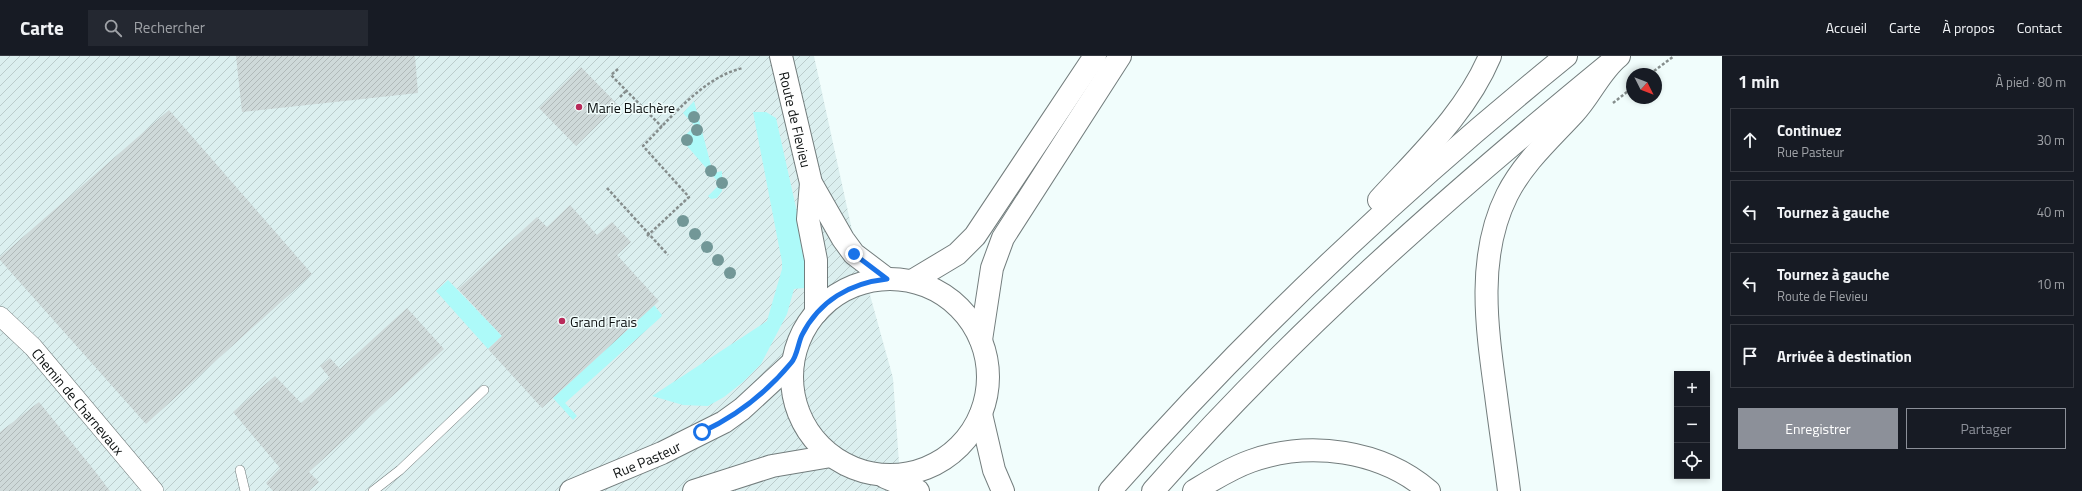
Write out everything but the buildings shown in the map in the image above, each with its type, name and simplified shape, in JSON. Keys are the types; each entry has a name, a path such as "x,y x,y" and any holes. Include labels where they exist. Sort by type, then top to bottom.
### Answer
{"main road":[{"name":"Route de Flevieu","path":"781,56 811,183 843,239 854,254 887,279"},
{"path":"912,281 957,254 975,236 1095,56"},
{"path":"981,340 992,268 1003,238 1120,56"},
{"path":"1110,491 1159,435 1259,330 1442,131 1466,102 1490,56"},
{"path":"1259,330 1361,231 1514,98 1566,56"},
{"path":"1153,491 1273,364 1338,300 1507,147 1614,60"},
{"path":"1509,491 1486,329 1489,261 1494,234 1507,195 1518,177 1541,147 1586,100 1614,60"},
{"name":"Route de Flevieu","path":"811,183 808,219 816,260 816,313"},
{"path":"887,279 912,281 941,293 954,302 965,313 981,340 988,370 986,400 981,414 964,441 940,462 911,473 880,475 862,472 846,466 831,456 818,444 807,430 799,414 794,398 792,380 793,362 801,336 816,313 840,292 871,281 887,279"},
{"name":"Rue Pasteur","path":"571,491 662,453 724,422 742,410 793,362"},
{"path":"981,414 994,470 1003,491"},
{"path":"1194,491 1250,461 1272,455 1309,451 1351,454 1374,460 1408,476 1429,491"},
{"path":"694,491 772,466 831,456"},
{"path":"880,475 918,491"}],"street":[{"name":"Chemin de Charnevaux","path":"0,316 33,347 154,491"}],"lane":[{"path":"373,491 400,470 484,390"},
{"path":"240,470 245,491"}],"path":[{"path":"1658,68 1674,56"},
{"path":"648,235 689,197 643,146 708,83 730,71 743,68"},
{"path":"618,69 611,75 662,127"},
{"path":"620,97 626,91"},
{"path":"1608,107 1626,93"},
{"path":"607,188 668,256"}],"shaded area":[{"path":"0,56 814,56 852,230 893,378 901,491 0,491"},
{"path":"694,101 713,173 722,171 722,191 717,198 711,199 708,196 720,184 681,139 695,126 683,113"},
{"path":"753,112 766,112 776,118 807,257 807,283 804,288 794,289 787,314 761,364 743,382 724,397 708,406 683,405 652,396 767,321 782,269 782,262"},
{"path":"448,280 502,336 488,349 436,291"},
{"path":"654,305 662,315 661,317 565,403 577,416 573,420 553,398"}],"place":[{"name":"Marie Blachère","path":"579,107"},
{"name":"Grand Frais","path":"562,321"}],"route":[{"path":"702,432 724,422 742,410 793,362 796,349 807,324 827,302 840,292 855,286 871,281 887,279 854,254"}]}
